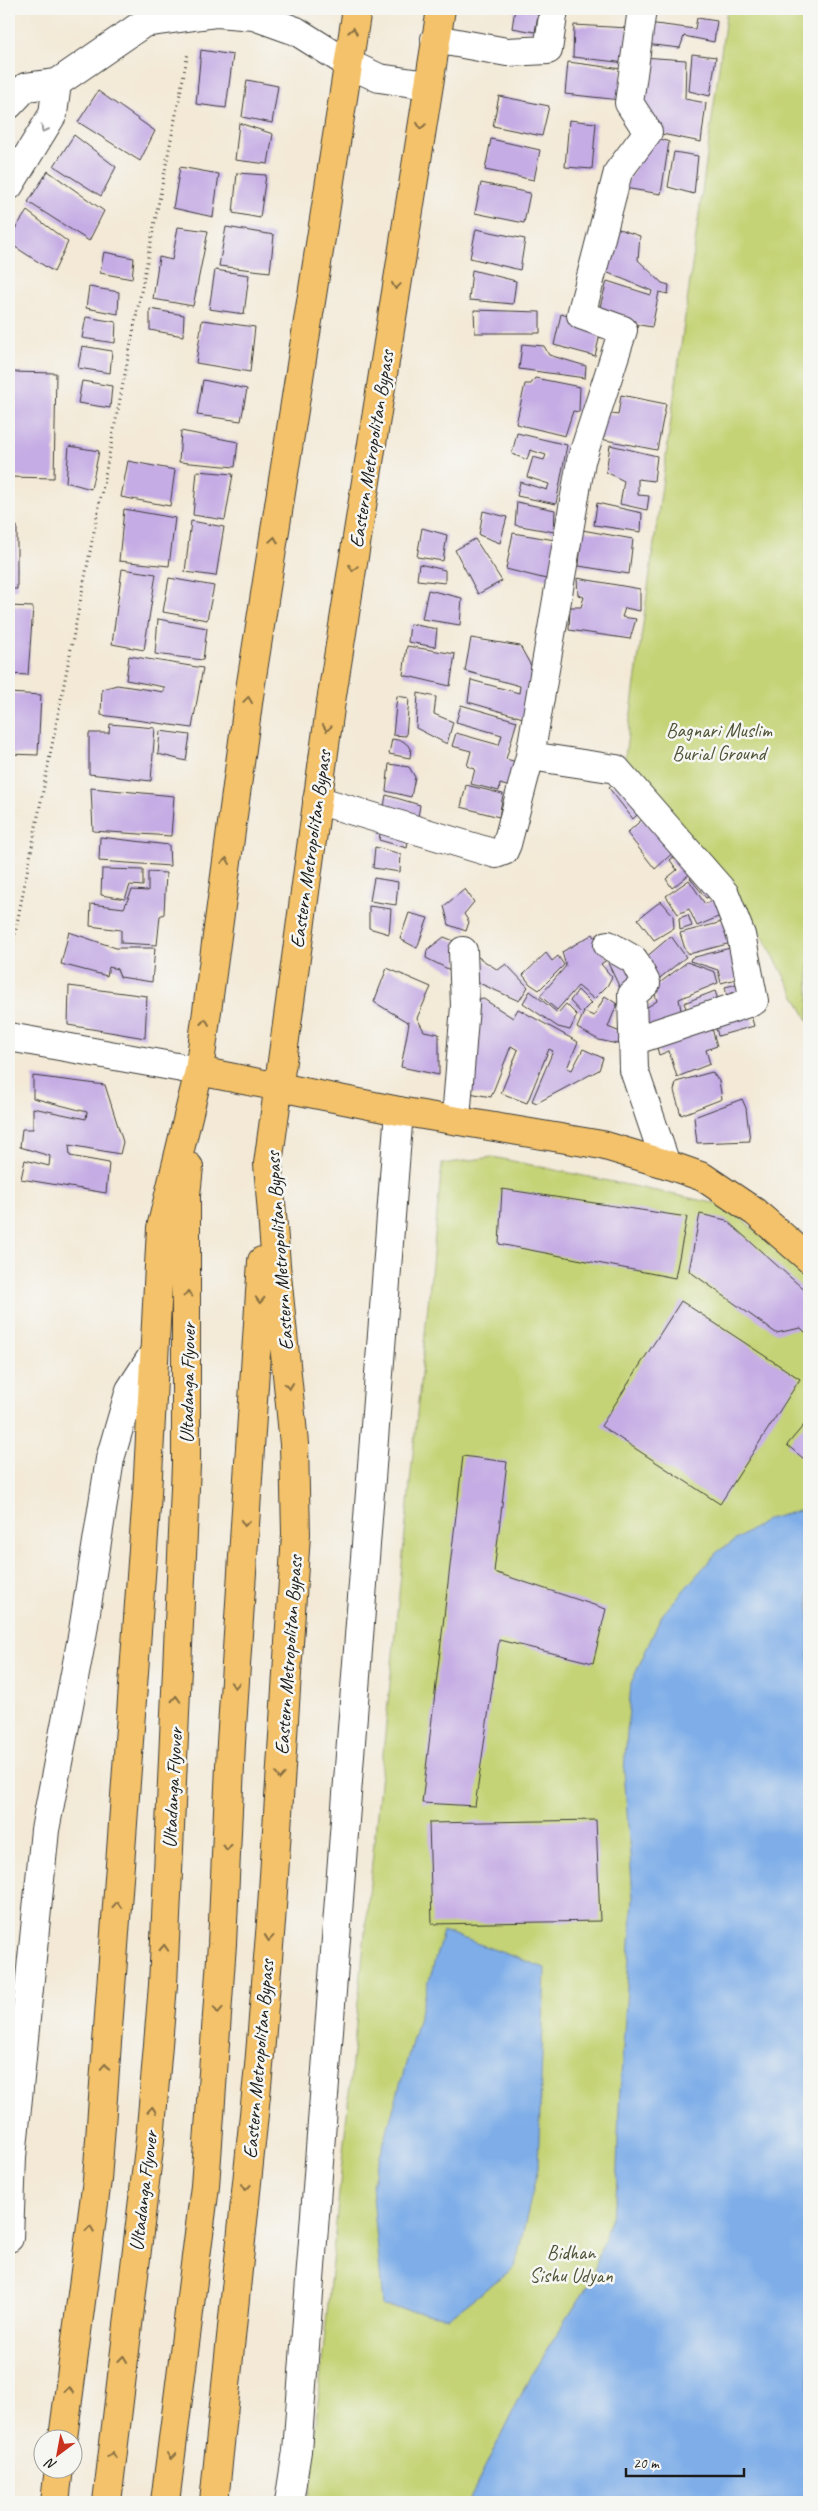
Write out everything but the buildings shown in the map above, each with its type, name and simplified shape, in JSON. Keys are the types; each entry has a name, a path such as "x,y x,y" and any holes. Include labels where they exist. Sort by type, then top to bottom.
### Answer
{"main road":[{"path":"64,2428 97,2180 147,1494 160,1228 199,1071 248,696 357,9"},
{"name":"Eastern Metropolitan Bypass","path":"214,2502 259,2066 296,1534 294,1444 268,1164 317,800 440,9"},
{"path":"199,1071 399,1111 456,1119 602,1145 666,1164 703,1177 755,1212 809,1259"},
{"name":"Ultadanga Flyover","path":"107,2502 150,2140 163,1985 186,1475 188,1297 186,1195 199,1071"},
{"path":"165,2502 206,2176 222,1944 231,1743 268,1164"},
{"path":"54,2502 58,2478"}],"street":[{"path":"435,39 507,52 548,50 554,9"},
{"path":"317,800 496,854 504,851 507,844 530,756 581,461 623,330 582,315 618,172 648,132 629,103 642,9"},
{"path":"9,105 26,87 57,83 144,23 218,13 254,16 296,31 347,63 379,78 427,85"},
{"path":"9,186 53,114 57,83"},
{"path":"530,756 616,769 724,894 741,935 754,1001 633,1041"},
{"path":"608,945 634,960 646,983 632,995 634,1070 666,1164"},
{"path":"456,1119 465,1006 463,951"},
{"path":"9,1037 199,1071"},
{"path":"289,2502 297,2451 399,1111"},
{"path":"9,2238 12,2157 45,1830 82,1637 110,1459 130,1390 154,1353"}],"path":[{"path":"9,964 189,54"}],"green space":[{"name":"Bagnari Muslim Burial Ground","path":"727,9 809,9 809,1022 755,922 623,771"},
{"name":"Bidhan Sishu Udyan","path":"493,1157 728,1206 809,1280 809,2502 308,2502 442,1164"}],"water":[{"path":"809,1508 809,2502 468,2502 531,2375 591,2281 616,2200 619,2106 633,1898 624,1770 631,1683 662,1615 717,1552 768,1519"},
{"path":"443,1931 545,1968 538,2168 515,2267 449,2317 383,2306 372,2185"}]}
